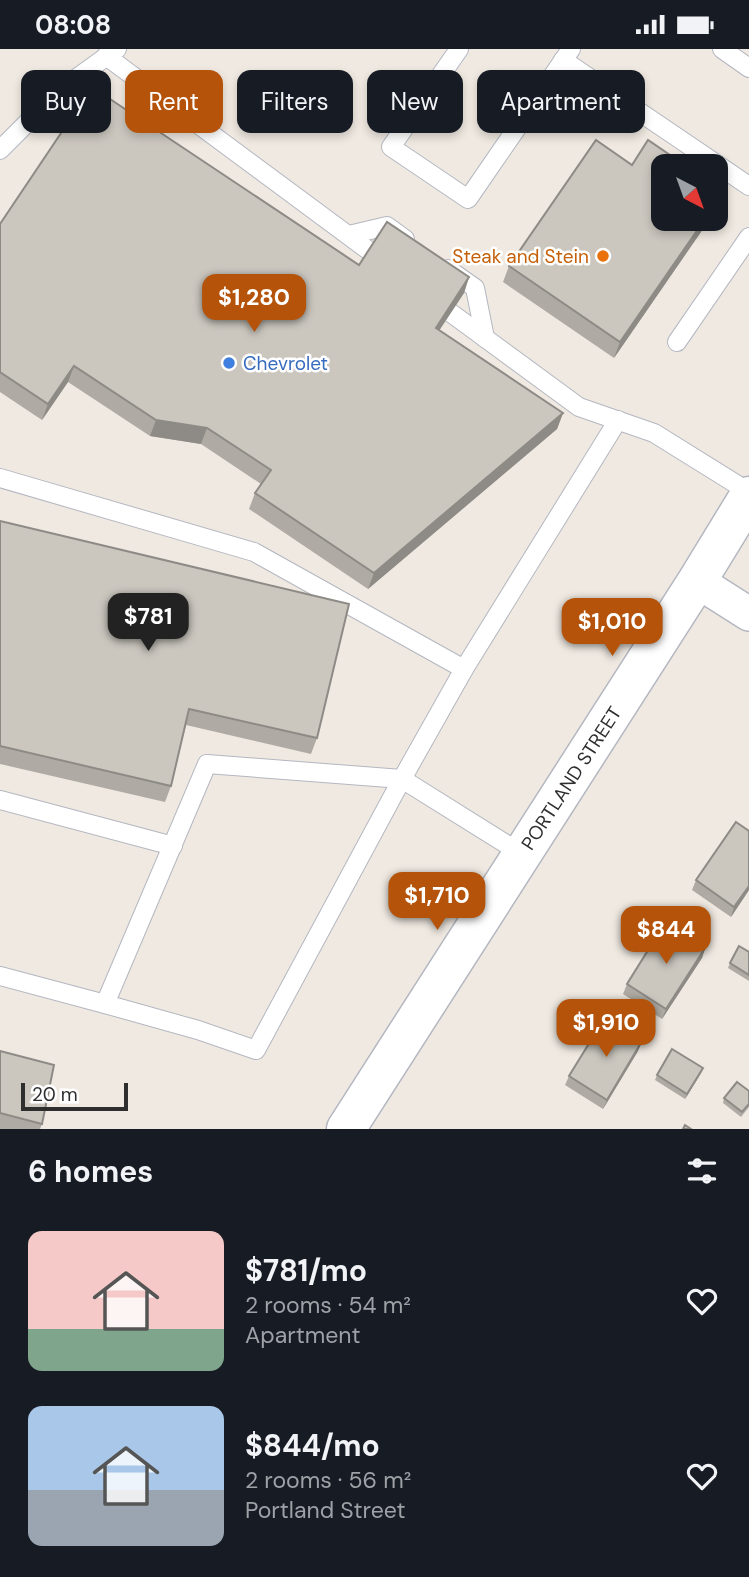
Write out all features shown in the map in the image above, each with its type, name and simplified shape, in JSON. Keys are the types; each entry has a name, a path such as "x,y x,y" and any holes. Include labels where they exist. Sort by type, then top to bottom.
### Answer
{"main road":[{"name":"PORTLAND STREET","path":"346,1129 697,581 749,494"}],"street":[{"path":"697,581 749,614"}],"lane":[{"path":"459,49 391,147 468,199 568,55 749,186"},
{"path":"722,49 749,68"},
{"path":"0,150 60,90 112,53 372,253"},
{"path":"349,235 387,226 475,288 485,338"},
{"path":"677,342 749,237"},
{"path":"451,313 579,407 654,433 749,494"},
{"path":"0,976 198,1030 257,1050 464,669 618,420"},
{"path":"0,478 254,552 464,669"},
{"path":"105,1004 207,764 402,779 522,854"},
{"path":"0,800 173,846"}],"building":[{"name":"Chevrolet","path":"111,100 125,109 125,133 161,133 359,265 387,222 469,277 436,328 563,413 374,573 255,493 271,470 207,428 156,420 74,366 48,404 0,372 0,224 61,133 111,133"},
{"name":"Steak and Stein","path":"596,140 632,165 648,140 668,154 651,154 651,231 697,231 620,342 509,266"},
{"path":"0,521 349,604 317,738 189,709 171,786 0,746"},
{"path":"736,822 749,831 749,886 734,907 696,880"},
{"path":"665,923 705,948 666,1009 627,984"},
{"path":"739,946 749,952 749,975 730,963"},
{"path":"604,1019 642,1041 607,1100 569,1076"},
{"path":"672,1049 703,1068 687,1094 657,1075"},
{"path":"0,1051 54,1065 42,1124 0,1113"},
{"path":"737,1082 749,1091 749,1104 742,1112 724,1098"}],"place":[{"name":"Steak and Stein","path":"603,256"},
{"name":"Chevrolet","path":"229,363"}]}
